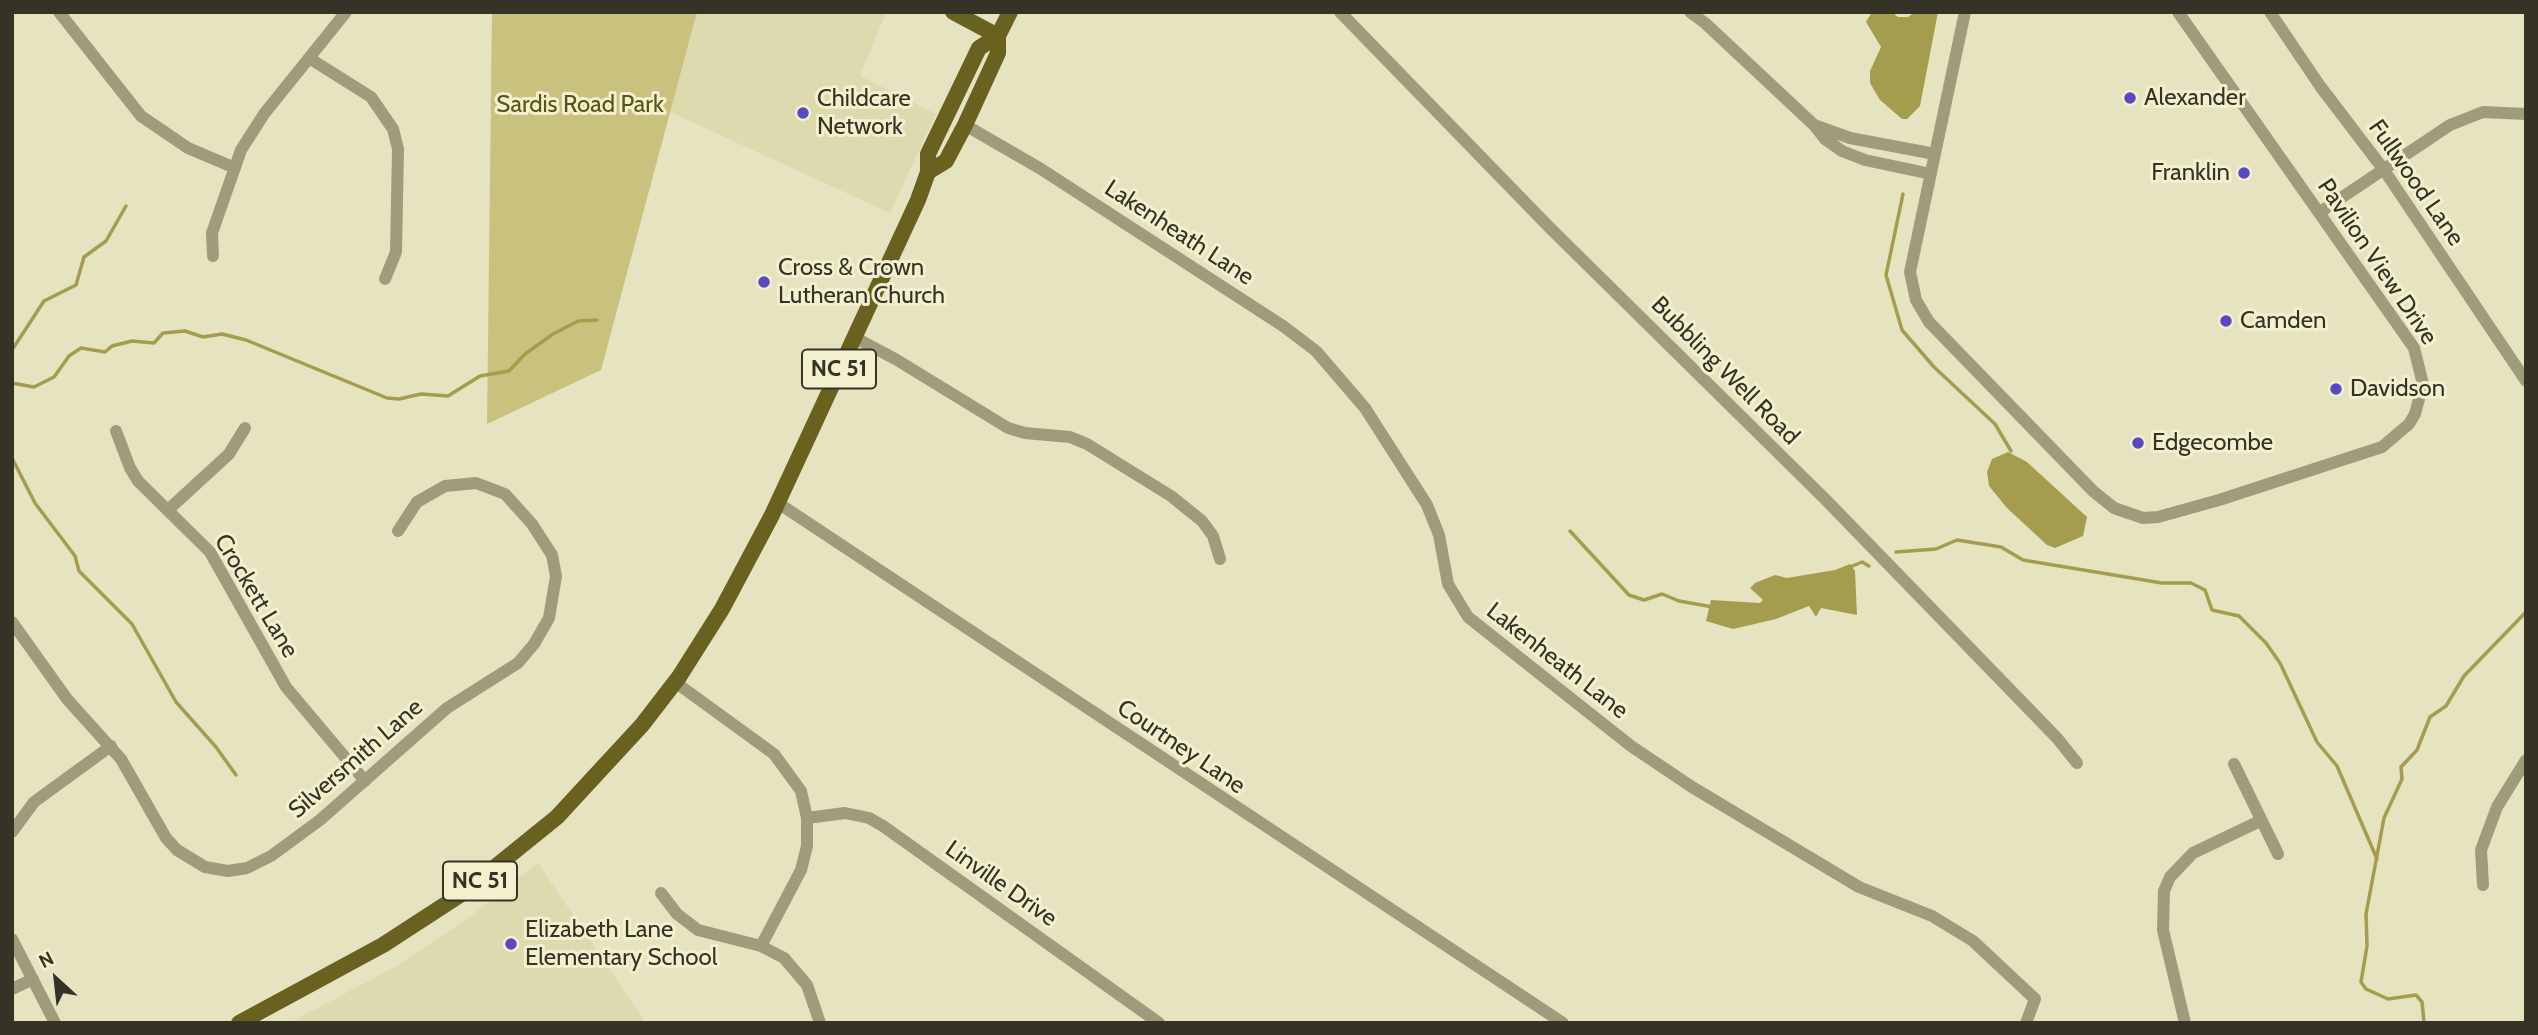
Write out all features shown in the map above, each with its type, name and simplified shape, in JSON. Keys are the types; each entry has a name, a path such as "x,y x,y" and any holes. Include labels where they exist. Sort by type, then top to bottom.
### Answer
{"main road":[{"path":"953,12 998,36"},
{"name":"NC 51","path":"928,172 946,161 965,125 998,52 998,36 1010,12"},
{"name":"NC 51","path":"239,1023 383,945 442,908 501,865 592,782 675,682 722,609 778,503 917,204 928,172 928,154 979,48 998,36"}],"street":[{"path":"60,12 141,116 188,148 235,168"},
{"path":"213,256 212,233 252,130 346,12"},
{"name":"Bubbling Well Road","path":"1340,12 1531,208 1825,499 2057,738 2077,763"},
{"path":"1690,12 1814,125 1825,139 1842,151 1865,160 1931,174"},
{"name":"Pavilion View Drive","path":"1965,12 1910,272 1913,293 1924,315 2107,503 2122,512 2143,518 2192,508 2368,453 2389,443 2404,430 2415,414 2423,383 2414,348 2178,12"},
{"name":"Fullwood Lane","path":"2270,12 2320,86 2384,170 2526,381"},
{"path":"309,58 371,97 393,129 398,149 396,252 385,279"},
{"path":"2319,212 2467,117 2483,112 2526,114"},
{"name":"Lakenheath Lane","path":"965,125 1063,183 1283,326 1316,351 1365,408 1427,505 1439,535 1448,584 1468,617 1631,746 1692,788 1859,887 1932,916 1973,941 2035,999 2026,1023"},
{"path":"1814,125 1850,138 1935,154"},
{"path":"854,337 1008,428 1025,433 1070,437 1087,444 1195,514 1213,537 1220,559"},
{"path":"168,510 229,454 245,428"},
{"name":"Crockett Lane","path":"116,431 138,481 210,551 286,687 365,781"},
{"name":"Silversmith Lane","path":"12,622 61,691 111,746 133,776 171,844 194,863 217,870 238,870 262,862 320,820 447,708 517,663 542,631 556,590 555,565 543,538 512,500 485,485 455,484 429,493 417,502 398,531"},
{"name":"Courtney Lane","path":"778,503 1563,1023"},
{"path":"675,682 785,765 801,791 807,818 807,846 801,870 761,946"},
{"path":"12,832 34,802 111,746"},
{"path":"2483,885 2482,850 2501,798 2526,760"},
{"path":"2234,764 2278,853"},
{"name":"Linville Drive","path":"807,818 845,813 869,818 883,826 1159,1023"},
{"path":"2185,1023 2162,923 2164,891 2170,877 2193,853 2260,821"},
{"path":"661,893 677,914 698,930 761,946 784,958 796,970 814,999 820,1023"},
{"path":"12,939 55,1023"},
{"path":"12,989 33,979"}],"shaded area":[{"name":"Childcare Network","path":"697,12 886,13 860,76 936,114 890,213 670,112"},
{"path":"1872,12 1892,12 1898,17 1908,17 1915,12 1938,12 1920,106 1907,119 1902,119 1880,100 1870,83 1870,71 1881,47 1866,22"},
{"path":"2008,452 2027,462 2087,517 2083,536 2055,548 2047,545 2007,508 1989,486 1987,472 1992,459"},
{"path":"1850,564 1855,571 1857,615 1821,608 1816,617 1809,606 1776,619 1733,629 1706,621 1711,600 1760,603 1763,600 1750,588 1755,583 1775,575 1787,578 1835,570"},
{"name":"Elizabeth Lane Elementary School","path":"538,863 646,1023 289,1023 397,966 464,921"}],"green space":[{"name":"Sardis Road Park","path":"492,12 697,12 601,370 487,424"}],"waterway":[{"path":"1903,194 1886,275 1902,330 1934,367 1995,424 2011,451"},
{"path":"12,350 44,301 76,285 84,257 106,241 126,206"},
{"path":"12,383 34,387 54,377 69,356 81,348 105,352 112,346 132,341 154,343 163,333 185,331 203,337 222,334 246,340 387,398 399,399 421,394 448,396 480,376 509,371 525,354 553,334 578,321 597,320"},
{"path":"12,458 35,503 75,556 79,571 132,624 176,702 216,747 236,775"},
{"path":"1570,531 1629,595 1644,600 1662,594 1679,601 1713,607"},
{"path":"1896,552 1936,549 1957,540 2001,547 2023,560 2162,583 2191,583 2205,590 2212,610 2239,616 2266,643 2280,663 2317,742 2337,766 2377,859"},
{"path":"1848,568 1862,562 1869,566"},
{"path":"2424,1022 2422,1002 2416,995 2388,999 2366,989 2361,982 2367,946 2366,914 2384,818 2402,779 2401,767 2417,750 2430,717 2446,706 2464,676 2526,612"}],"place":[{"name":"Alexander","path":"2130,98"},
{"name":"Childcare Network","path":"803,113"},
{"name":"Franklin","path":"2244,173"},
{"name":"Cross & Crown Lutheran Church","path":"764,282"},
{"name":"Camden","path":"2226,321"},
{"name":"Davidson","path":"2336,389"},
{"name":"Edgecombe","path":"2138,443"},
{"name":"Elizabeth Lane Elementary School","path":"511,944"}]}
